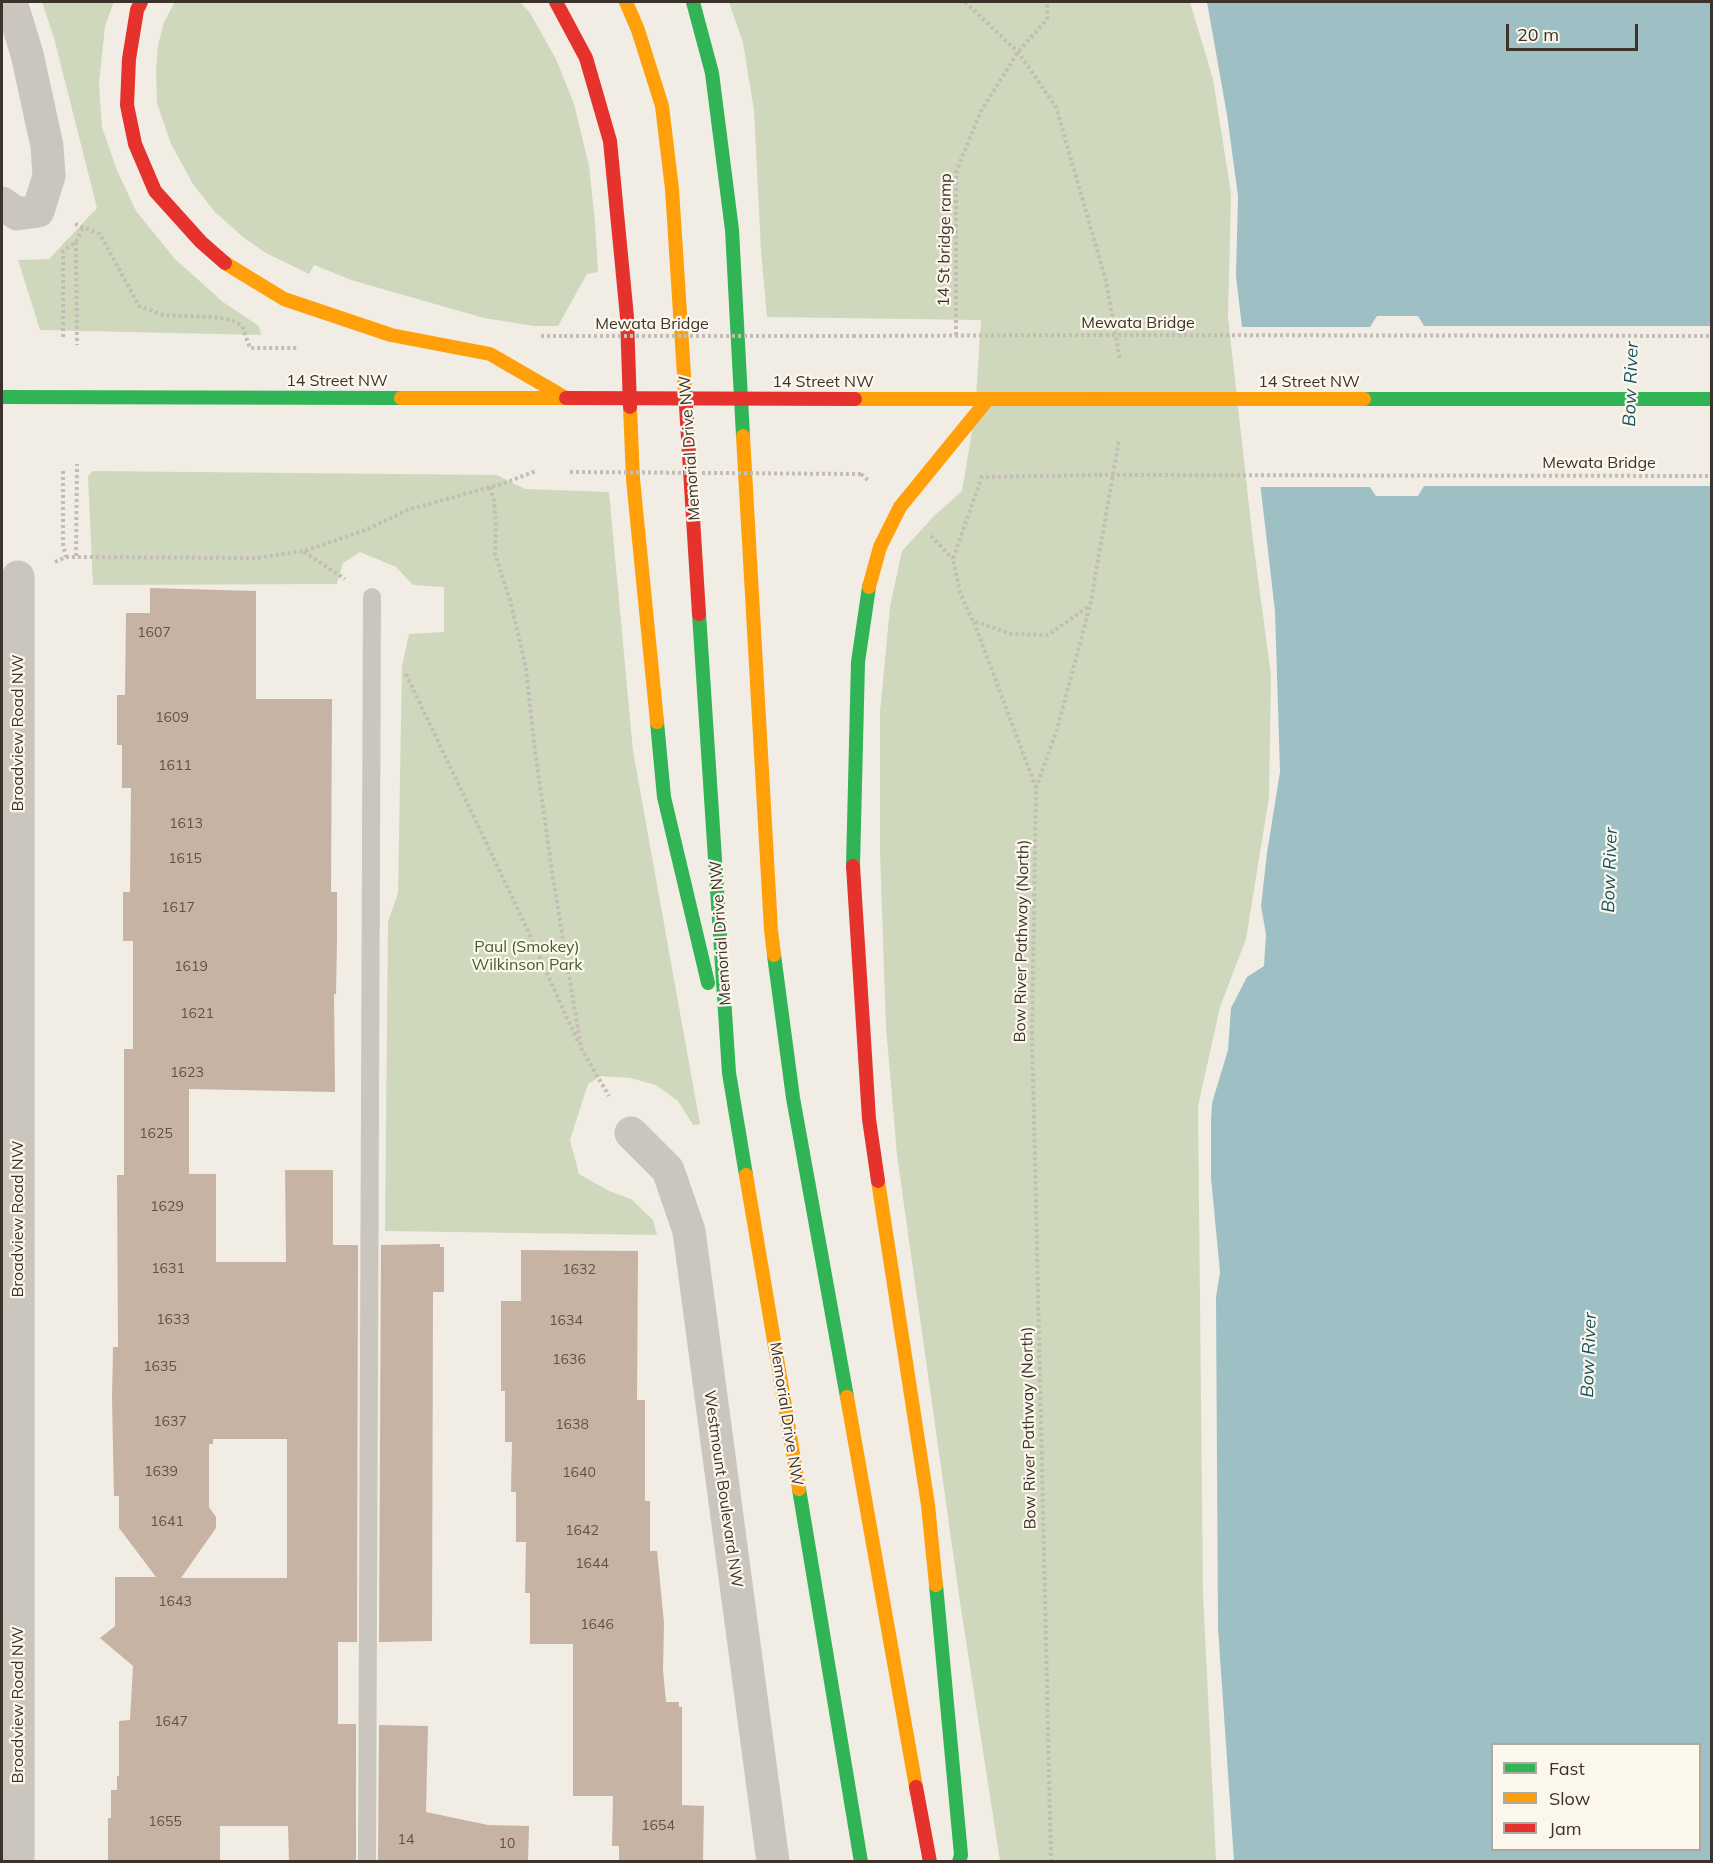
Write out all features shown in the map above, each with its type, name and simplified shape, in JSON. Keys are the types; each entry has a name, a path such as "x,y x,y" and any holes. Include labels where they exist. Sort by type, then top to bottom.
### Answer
{"main road":[{"path":"141,2 137,10 129,59 128,105 135,144 155,191 201,242 232,269 284,299 390,334 490,354 566,398"},
{"path":"556,2 586,58 610,141 627,317 633,479 664,797 729,1073"},
{"name":"Memorial Drive NW","path":"626,2 638,30 662,106 672,189 729,1073 861,1862"},
{"path":"693,2 712,73 732,230 773,942 793,1098 930,1862"},
{"name":"14 Street NW","path":"2,397 1712,399"},
{"path":"959,1862 961,1855 928,1505 869,1119 853,868 855,746 858,662 866,597 880,547 900,507 988,399"}],"street":[{"path":"2,203 17,214 38,211 49,176 47,146 27,54 11,2"},
{"name":"Broadview Road NW","path":"18,577 18,1862"},
{"name":"Westmount Boulevard NW","path":"632,1133 668,1170 689,1231 773,1862"}],"lane":[{"path":"367,1862 372,597"}],"path":[{"path":"966,2 1018,52 1056,106 1106,281 1120,369"},
{"path":"1018,52 1047,19 1047,2"},
{"name":"14 St bridge ramp","path":"956,335 956,172 981,111 1018,52"},
{"path":"77,345 76,242 82,227 100,234 139,306 163,315 232,320 242,326 250,348 302,348"},
{"path":"63,337 63,251 76,242"},
{"name":"Mewata Bridge","path":"564,336 1712,336"},
{"name":"Bow River Pathway (North)","path":"1051,1862 1032,1032 1036,788 1056,734 1090,606 1119,443 1119,432"},
{"path":"76,556 77,464"},
{"path":"63,471 63,543 66,557 257,558 304,551 363,531 410,509 490,487 536,471"},
{"path":"570,472 861,474"},
{"name":"Mewata Bridge","path":"953,559 982,476 1712,476"},
{"path":"490,487 494,501 496,527 495,554 510,600 526,668 534,743 581,1048"},
{"path":"925,531 953,559 960,593 973,621 1036,788"},
{"path":"304,551 372,597"},
{"path":"973,621 1012,634 1048,635 1090,606"},
{"path":"402,666 513,897 581,1048 609,1096"}],"green space":[{"path":"42,2 114,2 105,26 99,84 102,127 116,168 136,211 175,259 223,302 259,326 261,335 40,330 18,260 49,259 97,208 54,38"},
{"path":"175,2 520,2 530,13 556,59 574,104 589,166 598,272 587,274 558,326 534,326 484,318 351,280 314,265 309,274 266,253 244,238 215,212 193,184 171,144 157,103 156,69 158,45 164,22"},
{"path":"729,2 1190,2 1213,79 1231,193 1228,317 1253,541 1271,675 1269,797 1246,939 1220,1007 1198,1106 1203,1593 1216,1861 1000,1861 960,1602 897,1155 886,1027 880,852 880,712 890,607 902,551 933,517 962,491 975,413 981,320 767,317 761,251 754,110 743,43"},
{"name":"Paul (Smokey) Wilkinson Park","path":"93,471 497,475 525,489 609,492 633,751 700,1124 693,1125 678,1101 656,1085 630,1078 601,1076 588,1084 570,1140 579,1174 609,1191 631,1199 653,1220 657,1235 385,1231 388,922 398,893 402,666 409,634 444,632 444,587 413,585 396,567 360,552 343,563 337,584 93,585 88,476"}],"water":[{"name":"Bow River","path":"1207,2 1711,2 1711,1861 1234,1861 1218,1628 1216,1297 1220,1272 1211,1178 1211,1122 1212,1103 1228,1050 1231,1008 1247,977 1264,966 1266,934 1261,906 1280,772 1275,611 1236,276 1238,196 1227,115"}],"pier":[{"path":"1377,316 1418,316 1424,326 1711,326 1711,486 1424,486 1418,496 1376,496 1370,487 1257,487 1238,327 1370,327"}],"building":[{"path":"150,588 256,591 256,699 332,699 331,892 337,892 336,994 334,994 335,1092 189,1089 189,1174 216,1174 216,1262 286,1262 285,1170 333,1170 333,1245 358,1245 357,1642 338,1642 338,1724 356,1724 356,1862 289,1862 288,1826 220,1826 220,1862 108,1862 108,1818 111,1818 111,1790 117,1790 117,1776 119,1776 119,1721 130,1720 133,1666 100,1638 115,1626 115,1577 156,1577 119,1528 119,1496 114,1496 112,1398 113,1347 118,1347 117,1175 124,1175 124,1049 133,1049 133,941 123,941 123,892 130,892 131,788 122,788 122,745 117,745 117,695 125,695 126,613 150,613","holes":["213,1439 287,1439 287,1578 181,1578 216,1528 216,1517 209,1507 209,1444 213,1444"]},
{"path":"440,1244 440,1247 444,1247 444,1292 433,1292 432,1641 379,1642 381,1245"},
{"path":"521,1250 638,1251 637,1400 645,1400 645,1501 650,1501 650,1551 657,1551 664,1623 663,1670 666,1702 679,1702 679,1707 682,1707 682,1805 704,1806 703,1862 619,1862 619,1846 612,1846 613,1796 573,1796 573,1644 530,1644 530,1593 525,1593 526,1542 516,1542 516,1492 511,1492 512,1442 505,1442 505,1391 501,1391 501,1301 521,1301"},
{"path":"379,1725 428,1726 426,1812 488,1825 529,1826 528,1862 378,1862"}],"traffic: fast":[{"path":"693,2 712,73 732,230 743,436"},
{"path":"2,397 401,398"},
{"path":"1364,399 1644,399"},
{"path":"1644,399 1712,399"},
{"path":"853,866 858,662 869,587"},
{"path":"699,614 729,1073 746,1175"},
{"path":"657,722 664,797 708,983"},
{"path":"774,955 793,1098 847,1397"},
{"path":"799,1489 861,1862"},
{"path":"936,1585 961,1855 959,1862"}],"traffic: slow":[{"path":"626,2 638,30 662,106 672,189 686,406"},
{"path":"225,263 284,299 391,335 490,354 566,398"},
{"path":"401,398 564,398"},
{"path":"855,399 1099,399"},
{"path":"869,587 880,547 900,507 988,399"},
{"path":"1099,399 1364,399"},
{"path":"630,407 633,479 657,722"},
{"path":"743,436 774,955"},
{"path":"746,1175 799,1489"},
{"path":"878,1181 928,1505 936,1585"},
{"path":"847,1397 916,1787"}],"traffic: jam":[{"path":"141,2 137,10 129,59 127,105 135,144 155,191 201,242 225,263"},
{"path":"556,2 586,58 610,141 627,317 630,407"},
{"path":"566,398 855,399"},
{"path":"686,406 699,614"},
{"path":"853,866 869,1119 878,1181"},
{"path":"916,1787 930,1862"}]}
